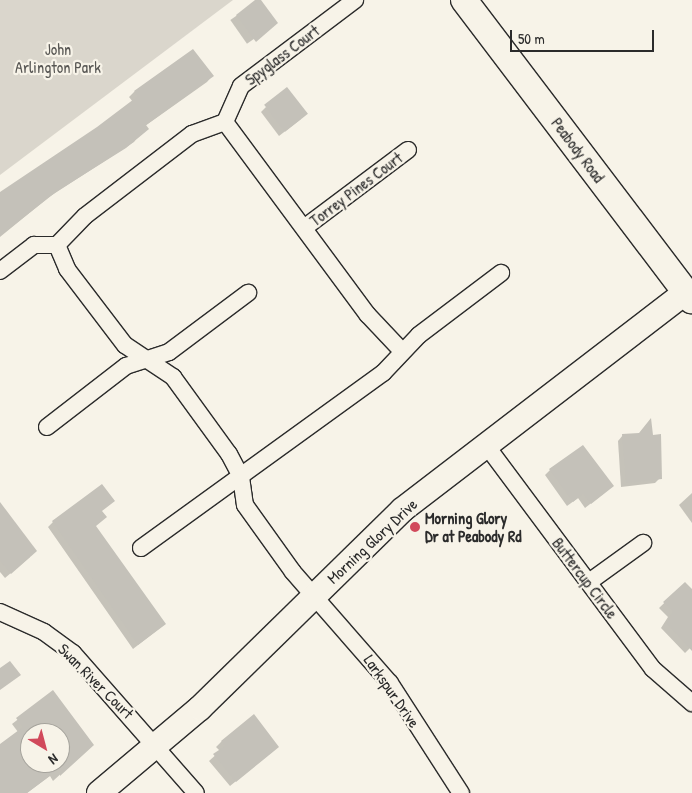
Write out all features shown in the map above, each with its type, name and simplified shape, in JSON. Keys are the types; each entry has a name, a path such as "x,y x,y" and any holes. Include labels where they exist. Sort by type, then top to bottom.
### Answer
{"main road":[{"name":"Peabody Road","path":"464,0 689,296"}],"street":[{"name":"Spyglass Court","path":"225,122 241,86 355,0"},
{"path":"0,271 34,245 57,245 85,216 192,134 225,122 368,315 401,350"},
{"name":"Torrey Pines Court","path":"304,228 408,150"},
{"path":"57,245 67,269 125,345 173,377 241,477"},
{"path":"141,548 383,373 401,350 501,273"},
{"path":"47,427 126,366 169,352 248,292"},
{"name":"Morning Glory Drive","path":"99,793 158,746 402,510 486,445 689,296"},
{"name":"Buttercup Circle","path":"486,445 653,669 692,703"},
{"name":"Larkspur Drive","path":"241,477 245,505 315,594 390,683 461,793"},
{"path":"589,582 643,543"},
{"name":"Swan River Court","path":"0,612 44,632 73,653 158,746 196,793"}],"green space":[{"name":"John Arlington Park","path":"0,0 233,0 0,175"}],"building":[{"path":"255,0 261,0 278,23 256,42 236,15"},
{"path":"193,49 214,76 146,125 149,129 126,148 56,192 0,236 0,192 97,127 138,96 134,91"},
{"path":"287,87 308,114 285,132 264,105"},
{"path":"651,418 653,435 661,434 662,479 626,483 622,434 639,433"},
{"path":"583,445 614,486 591,504 583,494 573,502 549,469"},
{"path":"102,484 115,501 102,511 107,517 96,526 166,624 138,645 52,521"},
{"path":"0,502 37,551 11,574 0,561"},
{"path":"685,582 692,589 692,651 666,623 673,611 663,602"},
{"path":"10,661 21,675 0,690 0,668"},
{"path":"53,690 94,745 70,767 70,723 20,723 16,718"},
{"path":"254,714 279,747 236,782 213,754 225,746 221,741"},
{"path":"20,729 20,773 53,773 27,793 0,793 0,744"}],"place":[{"name":"Morning Glory Dr at Peabody Rd","path":"415,527"}]}
